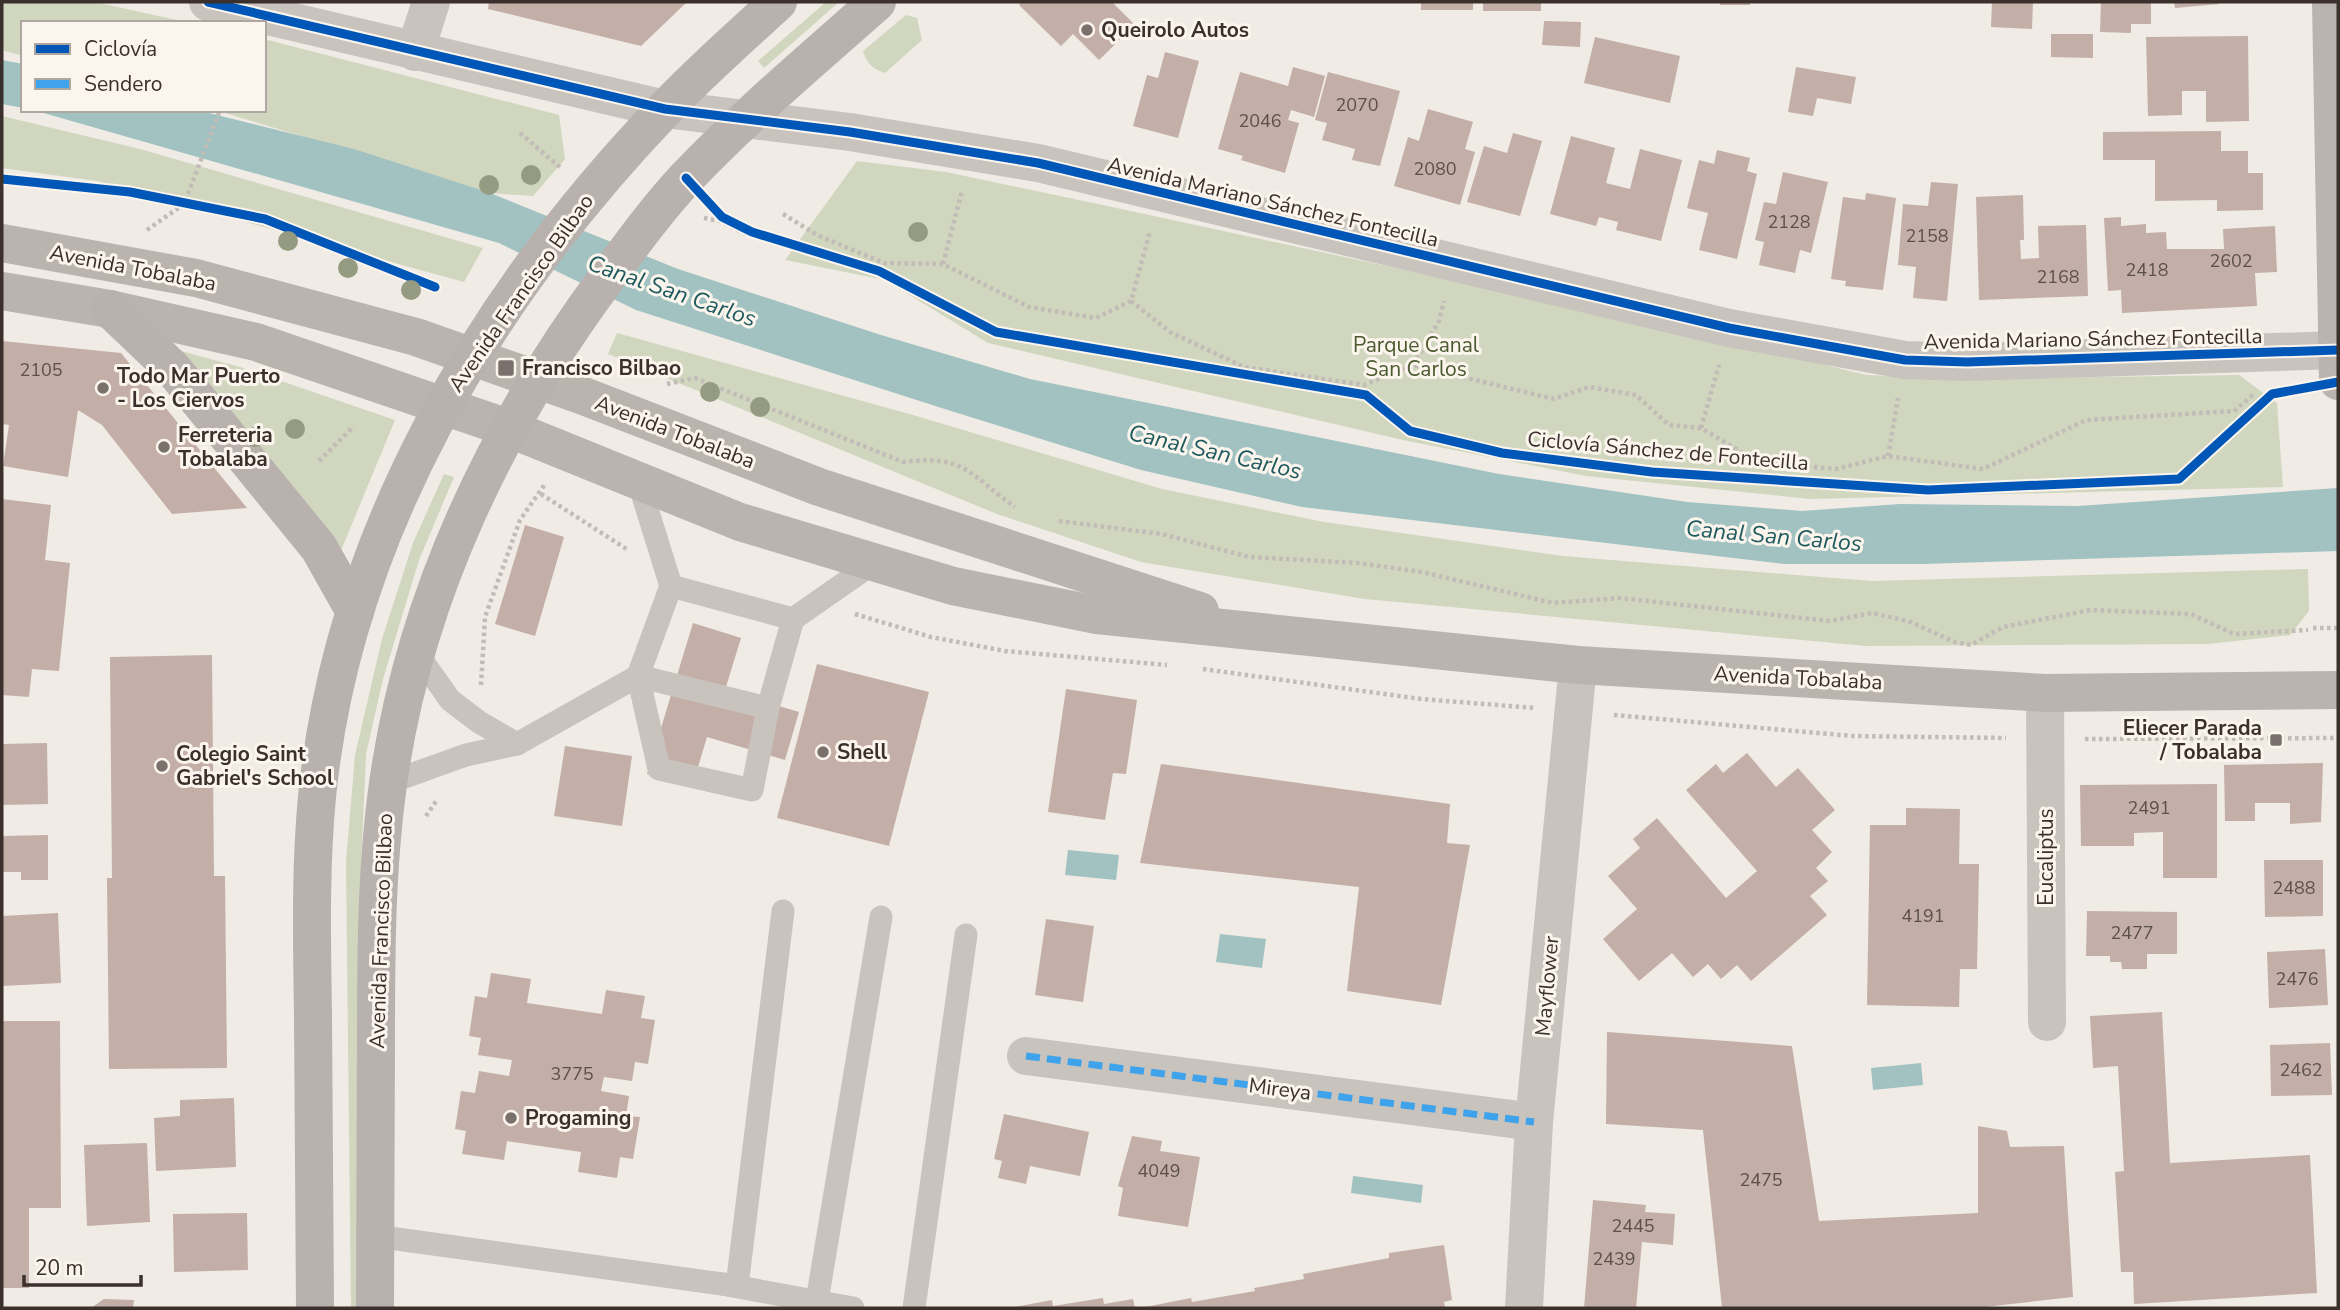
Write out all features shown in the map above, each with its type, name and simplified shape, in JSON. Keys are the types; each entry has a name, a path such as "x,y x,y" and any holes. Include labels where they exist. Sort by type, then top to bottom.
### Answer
{"main road":[{"name":"Avenida Francisco Bilbao","path":"315,1308 314,853 324,743 355,612 387,520 442,405 472,356 586,199 665,109 778,2"},
{"name":"Avenida Francisco Bilbao","path":"375,1308 379,879 388,783 417,653 467,510 536,379 582,311 649,222 686,178 746,119 877,2"},
{"path":"2331,2 2337,360"},
{"name":"Avenida Tobalaba","path":"2,243 196,278 416,337 536,379 819,487 1259,630"},
{"name":"Avenida Tobalaba","path":"2,291 110,309 256,342 508,428 740,522 872,564 1040,606 1154,623 1259,630 1578,665 2045,693 2338,690"},
{"path":"110,309 173,369 319,548 355,612"}],"street":[{"name":"Avenida Mariano Sánchez Fontecilla","path":"208,2 665,109 850,132 1038,163 1729,328 1905,360 1967,362 2278,352 2337,360"},
{"path":"415,52 431,2"},
{"name":"Mayflower","path":"1524,1308 1534,1122 1578,665"},
{"name":"Eucaliptus","path":"2045,693 2047,1022"},
{"name":"Mireya","path":"1026,1056 1534,1122"}],"lane":[{"path":"638,480 671,586 638,676 659,769 752,790 768,708 793,619 872,564"},
{"path":"671,586 793,619"},
{"path":"417,653 450,700 479,722 517,744"},
{"path":"388,783 470,754 517,744 638,676 768,708"},
{"path":"375,1236 737,1286 783,911"},
{"path":"817,1301 881,917"},
{"path":"914,1308 966,935"},
{"path":"722,1284 853,1308"}],"path":[{"path":"189,192 219,112"},
{"path":"520,133 586,199"},
{"path":"943,264 972,153"},
{"path":"686,178 721,219 753,234"},
{"path":"783,214 817,235 884,262 943,264 1029,307 1096,318 1131,301 1160,193"},
{"path":"170,201 197,206"},
{"path":"1413,365 1438,321 1454,263"},
{"path":"866,267 879,271"},
{"path":"1131,301 1170,332 1244,367 1364,385 1413,365 1553,400 1589,387 1636,395 1670,425 1701,428 1758,462 1836,469 1888,456 1983,470 2086,420 2234,411 2263,386 2278,352"},
{"path":"1701,428 1729,328"},
{"path":"1888,456 1905,360"},
{"path":"1229,372 1366,395"},
{"path":"661,385 695,379 903,462 924,459 955,463 976,474 1020,510"},
{"path":"319,461 354,426"},
{"path":"479,722 485,617 520,520 541,494"},
{"path":"1045,517 1091,526 1161,534 1249,557 1358,563 1422,572 1553,603 1619,598 1830,621 1872,613 1908,621 1955,642 1970,645 2003,626 2090,610 2191,614 2234,634 2338,628"},
{"path":"425,819 430,807 459,777 470,754"}],"green space":[{"path":"2,2 95,2 181,21 21,21 21,55 2,50"},
{"path":"826,2 839,2 764,68 758,61"},
{"path":"906,15 917,18 922,40 885,73 877,70 869,63 863,51"},
{"path":"266,40 559,115 565,159 533,196 490,193 222,112 266,112"},
{"path":"2,116 140,149 483,248 464,282 97,181 2,168"},
{"name":"Parque Canal San Carlos","path":"857,161 946,172 1084,201 1675,328 1866,375 1960,379 2239,375 2277,403 2283,487 1811,499 1586,476 1403,440 988,343 885,280 785,260"},
{"path":"617,333 913,415 1162,489 1324,522 1562,556 1871,581 2308,569 2309,611 2290,635 2208,644 1866,646 1365,599 1141,562 997,514 608,354"},
{"path":"144,341 240,367 395,420 335,565"},
{"path":"444,474 454,477 419,560 383,679 366,754 361,867 366,1308 351,1308 346,862 355,755 382,639 413,543"}],"water":[{"path":"2,60 21,64 21,108 2,104"},
{"name":"Canal San Carlos","path":"40,112 205,112 354,149 490,193 678,269 881,335 1030,379 1499,474 1687,502 1802,511 1900,504 2078,506 2338,488 2338,551 1922,564 1785,564 1302,507 1141,470 636,310 499,243"},
{"path":"1068,850 1119,855 1116,880 1065,875"},
{"path":"1220,934 1266,939 1262,968 1216,962"},
{"path":"1921,1063 1923,1085 1873,1090 1871,1068"},
{"path":"1353,1176 1423,1185 1421,1203 1351,1193"}],"building":[{"path":"489,2 687,2 641,46 488,9"},
{"name":"Queirolo Autos","path":"1022,2 1112,2 1135,25 1099,60 1073,34 1061,46 1019,5"},
{"path":"1421,2 1473,2 1473,10 1421,10"},
{"path":"1483,2 1541,2 1541,11 1483,11"},
{"path":"1720,2 1750,2 1750,5 1720,5"},
{"path":"1992,2 2033,2 2032,29 1991,27"},
{"path":"2101,2 2151,2 2151,24 2131,24 2131,33 2100,32"},
{"path":"2174,2 2219,2 2219,4 2175,8"},
{"path":"1544,21 1581,22 1580,47 1542,45"},
{"path":"2051,34 2093,34 2093,58 2051,57"},
{"path":"2248,36 2249,121 2206,122 2206,91 2182,91 2182,115 2148,116 2146,37"},
{"path":"1595,37 1680,56 1670,103 1584,83"},
{"path":"1165,52 1199,61 1178,138 1133,126 1147,75 1158,78"},
{"path":"1293,67 1325,76 1314,117 1291,110 1288,120 1299,123 1285,173 1241,160 1243,156 1218,149 1240,72 1288,86"},
{"path":"1796,67 1856,77 1851,104 1817,98 1813,116 1788,112"},
{"path":"1328,72 1400,91 1380,166 1352,160 1355,149 1322,140 1327,123 1315,120"},
{"path":"1428,109 1473,122 1465,149 1475,152 1460,205 1394,186 1408,137 1419,141"},
{"path":"2221,131 2221,151 2248,151 2248,173 2263,173 2263,210 2217,211 2217,200 2155,201 2155,160 2103,160 2103,132"},
{"path":"1513,133 1542,141 1520,216 1467,202 1484,146 1507,153"},
{"path":"1571,136 1615,148 1606,183 1630,189 1640,149 1682,160 1661,241 1616,230 1618,222 1599,217 1596,226 1550,214"},
{"path":"1717,150 1750,158 1747,171 1757,174 1737,259 1699,250 1708,213 1687,208 1699,160 1714,164"},
{"path":"1783,172 1828,182 1811,253 1800,250 1795,273 1759,265 1764,242 1755,240 1764,202 1776,204"},
{"path":"1931,182 1958,184 1947,301 1913,298 1916,267 1898,265 1903,204 1928,206"},
{"path":"1866,193 1896,198 1883,290 1845,286 1846,281 1831,279 1843,197 1865,200"},
{"path":"2023,195 2024,240 2020,240 2021,259 2039,258 2038,226 2086,225 2088,296 1979,300 1976,197"},
{"path":"2121,217 2121,226 2146,224 2146,233 2166,232 2167,249 2224,249 2223,229 2275,226 2277,272 2255,273 2257,306 2122,313 2121,290 2108,291 2104,218"},
{"path":"2,341 121,353 247,508 172,514 102,425 78,410 68,477 3,466 9,425 2,424"},
{"path":"2,499 51,505 45,560 70,563 59,671 32,669 29,697 2,695"},
{"path":"525,525 564,537 535,636 495,624"},
{"name":"Shell","path":"693,623 741,638 725,690 799,712 785,760 707,737 692,787 647,774"},
{"name":"Colegio Saint Gabriel's School","path":"212,655 214,876 225,876 227,1068 109,1069 107,878 112,878 110,657"},
{"path":"817,664 929,692 889,846 777,818"},
{"path":"1066,689 1137,700 1126,774 1113,773 1105,820 1048,812"},
{"path":"47,743 48,804 2,805 2,744"},
{"path":"565,746 632,756 622,826 554,816"},
{"path":"1747,753 1776,787 1798,768 1835,810 1812,830 1832,852 1816,868 1828,881 1810,896 1827,915 1751,981 1737,965 1721,979 1708,964 1693,977 1672,953 1639,981 1603,939 1637,909 1608,876 1640,848 1633,839 1657,818 1726,898 1757,871 1686,790 1716,764 1723,773"},
{"path":"2323,763 2321,822 2290,824 2290,803 2255,803 2255,821 2225,821 2224,765"},
{"path":"1161,764 1450,804 1447,843 1470,845 1441,1005 1347,991 1359,887 1140,863"},
{"path":"2217,784 2217,878 2163,878 2163,832 2134,833 2134,846 2081,846 2080,785"},
{"path":"1906,808 1960,809 1959,864 1979,864 1977,969 1960,969 1959,1007 1867,1005 1870,825 1906,825"},
{"path":"48,835 48,880 21,880 21,872 2,872 2,836"},
{"path":"2264,860 2323,860 2323,916 2265,917"},
{"path":"2087,911 2177,912 2177,954 2147,954 2147,969 2122,969 2121,962 2110,962 2110,956 2086,956"},
{"path":"58,913 61,983 2,986 2,916"},
{"path":"1046,919 1094,926 1083,1002 1035,995"},
{"path":"2325,949 2328,1005 2269,1008 2267,952"},
{"path":"491,973 531,979 527,1003 602,1014 606,990 645,996 641,1018 655,1020 648,1064 635,1062 632,1081 604,1077 601,1091 629,1096 626,1116 640,1117 633,1159 620,1157 617,1178 578,1172 581,1152 507,1141 504,1160 462,1154 466,1131 455,1129 461,1091 475,1093 479,1071 509,1076 512,1060 478,1055 481,1038 469,1036 475,996 487,998"},
{"path":"2162,1012 2170,1163 2310,1155 2317,1293 2134,1304 2133,1272 2121,1272 2115,1172 2124,1171 2118,1066 2093,1068 2090,1016"},
{"path":"2,1021 60,1021 61,1208 29,1208 29,1288 2,1288"},
{"path":"1607,1032 1792,1046 1819,1221 1978,1213 1978,1126 2007,1131 2010,1147 2064,1146 2073,1297 1975,1308 1722,1308 1703,1130 1606,1124"},
{"path":"2330,1043 2332,1095 2271,1096 2270,1045"},
{"path":"234,1098 236,1167 156,1171 154,1118 180,1116 180,1100"},
{"path":"1004,1114 1089,1132 1080,1176 1030,1166 1026,1184 998,1178 1002,1161 994,1159"},
{"path":"1132,1136 1162,1141 1160,1151 1200,1157 1188,1227 1118,1216 1123,1188 1118,1186"},
{"path":"147,1143 150,1222 87,1226 84,1145"},
{"path":"1593,1200 1646,1205 1645,1212 1675,1214 1673,1245 1642,1242 1636,1308 1584,1308"},
{"path":"247,1213 248,1270 174,1272 173,1214"},
{"path":"1444,1245 1452,1300 1444,1302 1445,1308 1140,1308 1191,1298 1192,1302 1255,1291 1254,1288 1304,1279 1303,1274 1389,1258 1389,1253"},
{"path":"1103,1298 1104,1304 1133,1299 1135,1308 1010,1308 1052,1300 1053,1306"},
{"path":"104,1299 134,1300 133,1308 91,1308"}],"marked path":[{"path":"1026,1056 1534,1122"}],"cycle path":[{"path":"208,2 665,109 850,132 1038,163 1729,328 1905,360 1967,362 2338,350"},
{"name":"Ciclovía Sánchez de Fontecilla","path":"686,178 722,217 752,232 879,271 996,332 1366,395 1410,431 1502,453 1652,472 1928,490 2179,479 2272,394 2338,382"},
{"path":"2,179 130,192 265,219 435,287"}],"place":[{"name":"Queirolo Autos","path":"1087,30"},
{"name":"Francisco Bilbao","path":"506,368"},
{"name":"Todo Mar Puerto - Los Ciervos","path":"103,388"},
{"name":"Ferreteria Tobalaba","path":"164,447"},
{"name":"Eliecer Parada / Tobalaba","path":"2276,740"},
{"name":"Shell","path":"823,752"},
{"name":"Colegio Saint Gabriel's School","path":"162,766"},
{"name":"Progaming","path":"511,1118"}]}
